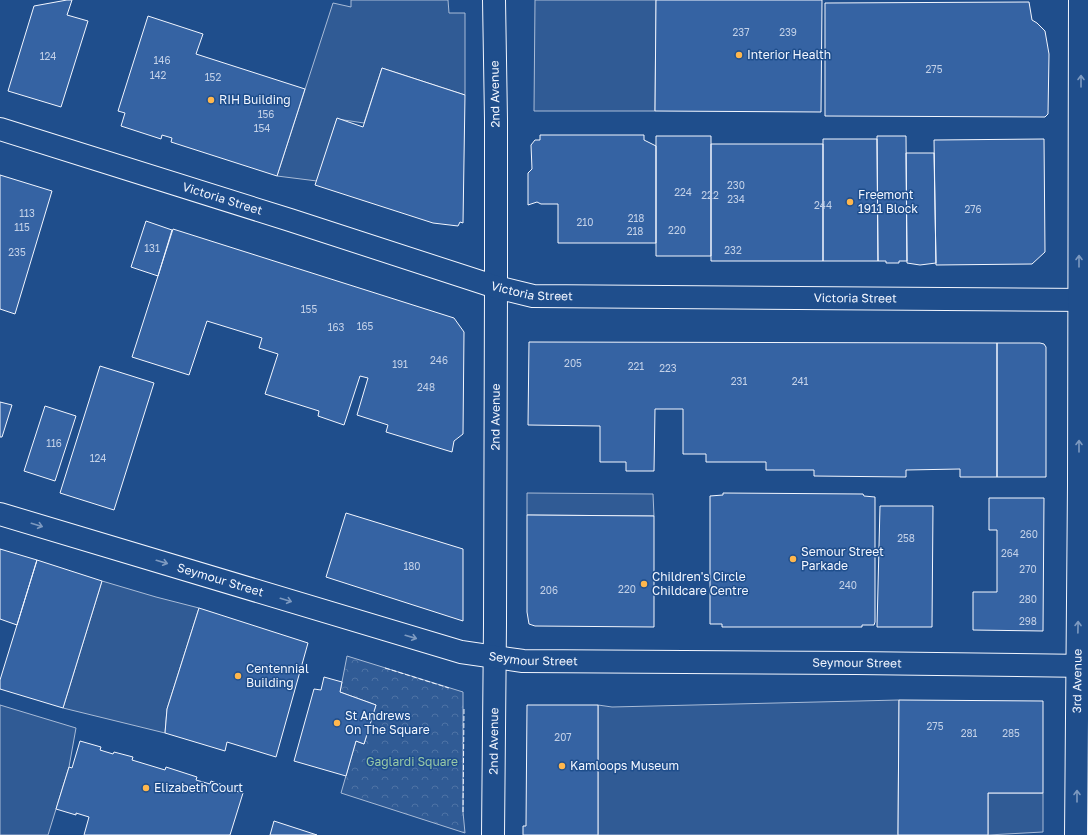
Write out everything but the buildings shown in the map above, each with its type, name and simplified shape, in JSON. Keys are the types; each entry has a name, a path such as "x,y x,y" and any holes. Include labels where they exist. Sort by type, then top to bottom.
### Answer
{"street":[{"name":"2nd Avenue","path":"493,835 496,287 494,0"},
{"name":"3rd Avenue","path":"1076,835 1083,666 1079,485 1084,300 1080,0"},
{"name":"Victoria Street","path":"0,129 290,220 496,287 533,296 1084,300"},
{"name":"Seymour Street","path":"0,514 453,650 523,662 856,663 1083,666"}],"green space":[{"name":"Gaglardi Square","path":"347,656 463,692 463,812 465,833 341,793 356,741 364,744 376,705 340,692"}],"shaded area":[{"path":"351,0 448,0 449,13 465,13 465,95 382,68 364,123 337,119 317,181 277,176 333,3 351,7"},
{"path":"535,0 656,0 655,111 534,111"},
{"path":"527,493 653,494 654,516 527,515"},
{"path":"102,581 199,608 167,709 165,733 63,708"},
{"path":"899,700 898,835 598,835 598,705 612,707"},
{"path":"0,705 76,728 69,767 48,835 0,835"},
{"path":"988,793 1043,793 1043,832 988,835"}],"fence":[{"path":"385,668 449,688"},
{"path":"463,812 464,708"}],"place":[{"name":"Interior Health","path":"739,55"},
{"name":"RIH Building","path":"211,100"},
{"name":"Freemont 1911 Block","path":"850,202"},
{"name":"Semour Street Parkade","path":"793,559"},
{"name":"Children's Circle Childcare Centre","path":"644,584"},
{"name":"Centennial Building","path":"238,676"},
{"name":"St Andrews On The Square","path":"337,723"},
{"name":"Kamloops Museum","path":"562,766"},
{"name":"Elizabeth Court","path":"146,788"}]}
